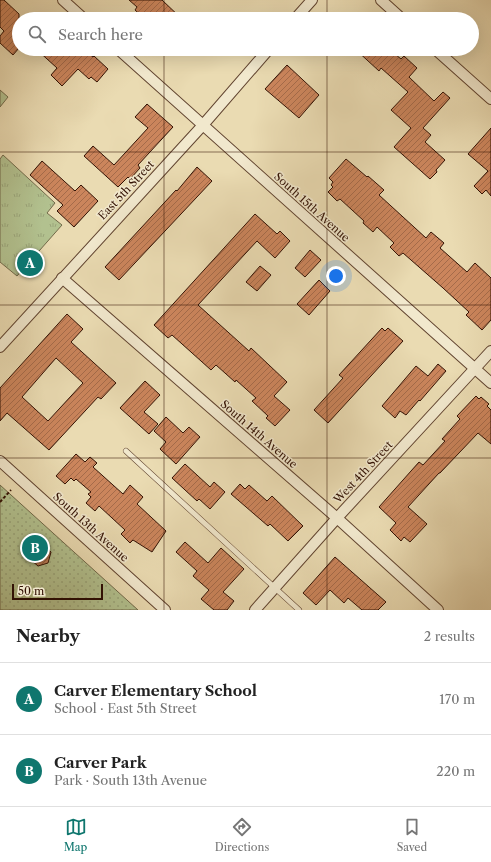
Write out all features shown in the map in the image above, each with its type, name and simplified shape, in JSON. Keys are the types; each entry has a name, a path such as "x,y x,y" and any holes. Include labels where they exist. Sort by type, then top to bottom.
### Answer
{"street":[{"path":"63,0 76,12"},
{"path":"301,12 312,0"},
{"path":"381,0 394,12"},
{"name":"South 15th Avenue","path":"126,56 491,383"},
{"name":"East 5th Street","path":"0,347 203,125 263,56"},
{"path":"444,56 491,99"},
{"name":"South 14th Avenue","path":"62,278 337,518 438,610"},
{"name":"West 4th Street","path":"255,610 337,518 491,351"},
{"name":"South 13th Avenue","path":"0,461 165,610"}],"lane":[{"path":"126,451 299,610"}],"path":[{"path":"0,502 11,490"}],"green space":[{"path":"0,90 8,97 0,107"},
{"path":"3,155 55,203 47,213 62,225 17,276 0,262 0,159"},
{"path":"0,485 138,610 0,610"}],"building":[{"path":"0,0 4,0 17,12 12,12 12,54 0,43 0,36 4,31 0,27"},
{"path":"129,0 162,0 175,12 137,12 135,10 137,7"},
{"path":"44,56 94,56 108,69 97,82 91,77 89,79 78,69 62,86 51,75 57,68"},
{"path":"363,56 397,56 401,59 404,56 417,68 409,77 434,101 443,92 450,98 423,128 431,135 425,142 445,160 430,179 394,147 411,128 391,110 408,92 381,68 379,71"},
{"path":"287,65 319,95 299,118 265,89"},
{"path":"147,104 173,127 138,165 140,168 130,179 128,177 118,187 84,156 93,146 114,165 148,128 135,117"},
{"path":"491,128 491,196 486,190 482,194 474,186 488,171 468,154"},
{"path":"346,159 384,190 379,195 426,238 431,232 444,243 440,248 467,272 475,263 491,278 491,320 482,330 466,315 469,312 443,288 403,253 399,256 390,247 394,243 377,227 373,232 363,223 364,221 340,199 337,201 328,192 333,187 331,185 333,182 329,178"},
{"path":"42,161 75,191 81,185 98,201 74,227 57,211 63,205 30,175"},
{"path":"197,167 212,181 119,280 105,267 176,190 177,191"},
{"path":"255,214 277,234 280,231 290,241 275,258 257,241 198,305 249,351 251,348 287,382 274,396 290,410 275,426 266,418 268,416 252,401 256,398 236,380 235,382 216,365 211,370 172,335 168,338 154,325"},
{"path":"310,250 321,260 305,277 295,268"},
{"path":"260,266 271,275 257,291 246,282"},
{"path":"319,280 330,291 309,315 297,304"},
{"path":"67,314 83,329 71,342 116,383 101,399 98,397 49,450 7,413 0,421 0,388","holes":["56,358 83,383 48,421 22,397"]},
{"path":"382,328 385,331 388,328 403,341 328,423 314,410 343,378 339,375"},
{"path":"438,364 446,371 406,415 400,411 395,418 382,406 416,366 428,376"},
{"path":"145,381 160,395 144,412 158,424 149,434 120,408"},
{"path":"476,396 479,399 481,397 489,404 487,406 491,410 491,444 478,433 439,473 408,507 427,524 410,542 404,537 401,541 390,530 396,523 379,507 419,462 423,465 445,441 442,439 460,419 457,416"},
{"path":"166,417 183,433 189,427 200,437 176,464 160,449 166,442 154,431"},
{"path":"76,454 85,462 90,457 97,463 93,467 123,494 130,485 143,497 137,504 166,531 152,552 133,540 130,543 121,534 125,530 99,506 95,511 86,503 91,497 88,494 91,492 76,479 74,481 71,478 65,484 56,476"},
{"path":"185,464 210,487 214,482 225,492 210,509 199,499 197,501 172,478"},
{"path":"240,484 245,489 249,485 267,501 272,496 303,526 288,541 270,524 268,526 231,494"},
{"path":"185,542 208,563 221,548 244,569 223,592 234,601 227,610 214,610 201,599 209,590 193,576 197,571 176,552"},
{"path":"43,545 51,552 48,563 38,566 30,559 32,549"},
{"path":"335,557 386,602 378,610 362,610 348,598 344,603 330,590 316,605 303,593"}],"place":[{"name":"Carver Elementary School","path":"30,263"},
{"name":"Carver Park","path":"35,548"}]}
